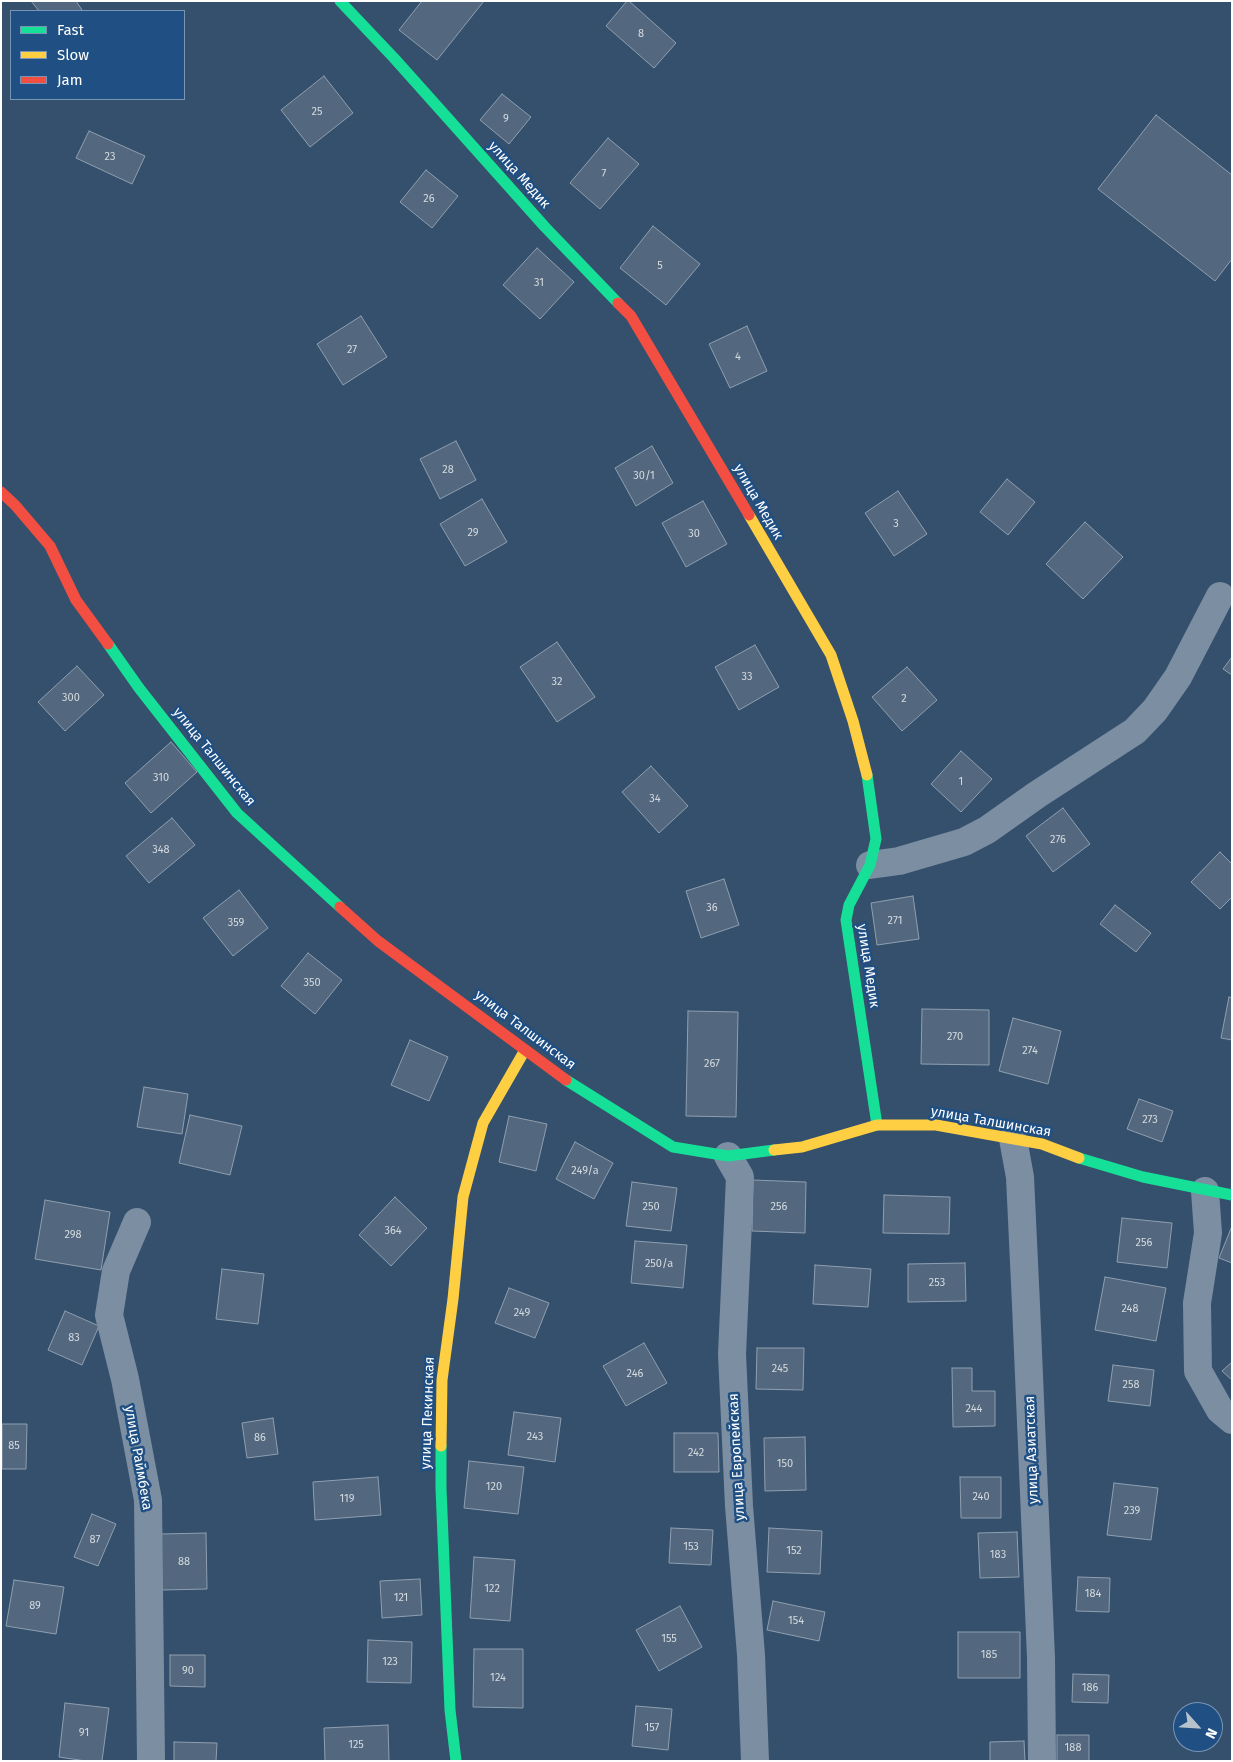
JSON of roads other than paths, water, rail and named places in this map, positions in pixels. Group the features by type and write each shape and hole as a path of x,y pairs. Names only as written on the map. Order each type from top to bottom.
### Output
{"street":[{"name":"улица Медик","path":"340,1 394,58 545,227 631,316 831,655 853,721 866,774 876,839 870,865 849,905 846,920 877,1125"},
{"name":"улица Талшинская","path":"1,492 15,505 50,546 76,600 140,688 237,812 378,941 556,1074 674,1147 728,1156 802,1147 877,1125 936,1125 1042,1144 1087,1161 1205,1191 1232,1195"},
{"path":"870,865 899,861 964,842 987,830 1038,794 1135,731 1155,710 1178,677 1220,596"},
{"name":"улица Пекинская","path":"456,1761 450,1710 441,1488 442,1380 453,1299 463,1197 483,1123 525,1050"},
{"name":"улица Азиатская","path":"1013,1139 1020,1177 1026,1305 1040,1658 1042,1761"},
{"name":"улица Европейская","path":"728,1156 740,1177 732,1354 739,1506 751,1655 755,1761"},
{"path":"1205,1191 1208,1233 1197,1303 1198,1371 1220,1410 1232,1420"},
{"name":"улица Раймбека","path":"137,1222 116,1270 109,1315 148,1500 151,1761"}]}
